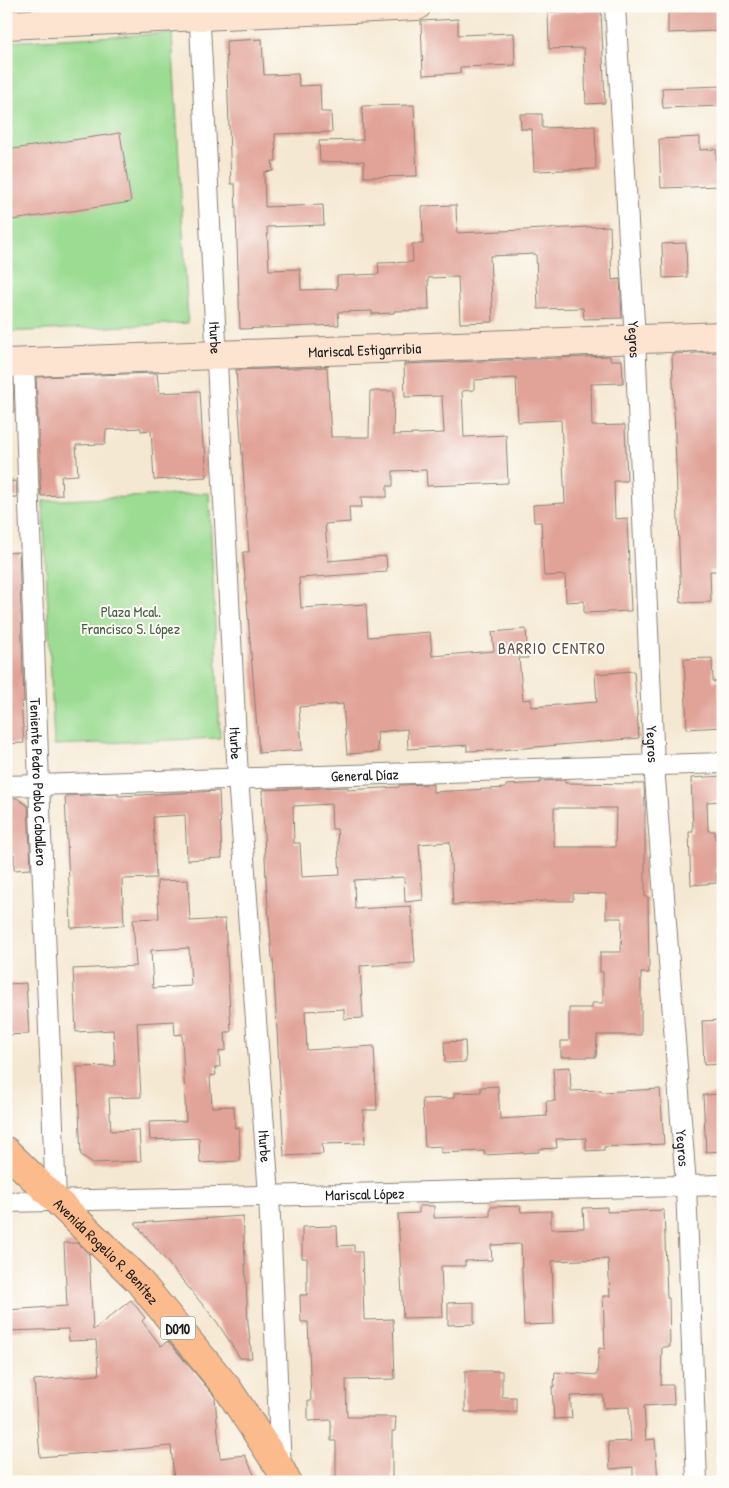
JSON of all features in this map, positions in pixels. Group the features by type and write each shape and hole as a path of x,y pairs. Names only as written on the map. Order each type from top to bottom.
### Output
{"main road":[{"name":"Avenida Rogelio R. Benítez","path":"6,1151 138,1280 228,1389 284,1476"}],"street":[{"path":"6,25 199,11 417,6"},
{"name":"Yegros","path":"615,6 635,339 654,766 686,1185 697,1482"},
{"name":"Iturbe","path":"199,11 238,778 269,1195 284,1476"},
{"name":"Mariscal Estigarribia","path":"15,363 723,336"},
{"name":"Teniente Pedro Pablo Caballero","path":"15,363 39,785 56,1200"},
{"name":"General Díaz","path":"6,786 723,763"},
{"name":"Mariscal López","path":"6,1202 723,1184"}],"green space":[{"path":"172,33 188,323 6,332 6,42"},
{"name":"Plaza Mcal. Francisco S. López","path":"209,493 220,738 54,745 43,501"}],"building":[{"path":"668,6 717,6 717,31 668,33"},
{"path":"601,10 605,103 586,104 584,48 549,49 548,12"},
{"path":"458,19 458,35 514,33 515,65 460,67 460,73 423,75 421,21"},
{"path":"262,39 264,75 298,74 299,86 320,85 321,112 331,112 332,132 275,134 276,161 272,161 273,171 264,172 265,207 323,205 324,225 267,227 269,270 300,269 301,290 337,289 337,276 379,274 378,263 413,262 412,244 423,244 422,206 456,205 457,233 610,226 612,280 620,279 622,318 584,319 583,308 538,309 536,254 490,256 493,322 460,323 458,277 428,278 429,310 372,314 372,311 338,312 339,325 240,329 235,184 231,184 226,41"},
{"path":"723,86 723,106 663,108 662,88"},
{"path":"414,105 417,176 364,177 364,161 320,162 319,141 363,140 362,106"},
{"path":"520,114 542,114 542,128 595,126 596,169 534,171 532,129 521,129"},
{"path":"120,133 131,202 6,221 6,150"},
{"path":"700,137 700,150 716,149 717,171 723,171 723,186 661,188 659,139"},
{"path":"686,243 687,277 663,278 662,244"},
{"path":"723,352 723,571 710,571 711,602 681,603 672,354"},
{"path":"610,356 610,360 622,360 623,383 591,384 592,426 625,425 627,481 614,481 615,519 627,518 631,611 584,613 584,601 566,602 565,575 544,576 541,522 534,522 533,505 565,503 561,420 518,422 516,378 474,380 474,390 462,391 464,437 506,435 508,483 427,486 426,470 393,471 393,486 387,486 387,497 361,497 362,507 349,507 350,522 325,524 328,561 386,556 387,572 299,578 301,608 366,604 368,637 430,632 432,656 494,651 492,632 526,629 528,658 519,658 523,700 531,699 531,707 597,702 595,674 634,671 639,738 501,750 467,751 467,745 408,749 407,729 377,732 378,752 347,754 343,704 299,707 302,750 259,753 243,552 249,552 236,370 327,367 331,437 369,437 370,391 394,391 393,435 444,433 442,396 405,397 404,364"},
{"path":"157,373 159,393 200,391 203,447 205,447 207,477 154,480 151,430 141,431 141,428 106,430 105,444 76,445 78,475 61,476 62,495 41,496 36,377"},
{"path":"13,378 14,412 6,413 6,379"},
{"path":"16,481 17,497 6,497 6,482"},
{"path":"19,552 24,702 21,702 24,743 6,744 6,553"},
{"path":"712,658 713,682 719,681 719,700 723,700 723,727 687,729 684,659"},
{"path":"723,776 723,801 707,802 708,831 715,831 715,839 723,839 723,863 716,864 717,883 691,885 689,832 693,832 691,778"},
{"path":"565,780 565,783 644,784 645,897 648,897 649,973 641,973 641,1035 597,1035 596,1057 561,1057 561,1041 569,1041 569,1008 592,1008 592,1003 603,1003 603,972 600,972 600,952 621,952 622,918 606,918 606,894 573,893 573,901 453,905 450,842 419,844 423,900 405,902 404,877 354,880 355,909 411,906 415,963 360,966 363,1018 344,1019 344,1009 305,1011 307,1050 374,1046 377,1110 363,1110 365,1143 322,1144 323,1154 284,1156 262,790 348,787 348,790 433,784 433,792 506,788 506,785 540,783 540,781","holes":["331,804 332,829 337,829 340,875 302,877 300,843 294,843 293,806","554,808 616,808 615,847 554,847"]},
{"path":"219,791 222,858 187,860 185,815 153,817 156,878 122,879 124,925 71,928 65,796 118,794 118,796"},
{"path":"6,798 17,798 28,806 31,869 14,870 14,854 7,854"},
{"path":"188,880 190,921 225,919 231,1032 225,1032 226,1050 219,1051 220,1067 215,1067 216,1075 210,1076 212,1107 234,1106 235,1128 239,1127 240,1161 200,1163 199,1138 150,1140 149,1122 186,1121 182,1034 175,1035 174,1021 137,1023 141,1097 109,1098 111,1131 139,1130 141,1161 93,1163 81,1155 77,1067 115,1066 113,1030 76,1032 73,969 136,966 133,919 159,918 157,881","holes":["189,948 191,986 153,988 151,950"]},
{"path":"26,983 29,1034 6,1035 6,984"},
{"path":"723,1020 723,1064 704,1065 702,1021"},
{"path":"465,1041 466,1062 445,1063 444,1042"},
{"path":"570,1067 571,1091 601,1090 601,1092 660,1089 664,1144 604,1147 604,1150 586,1151 586,1138 556,1139 557,1148 539,1149 539,1152 485,1155 484,1151 441,1153 441,1146 425,1147 422,1099 454,1098 454,1093 481,1092 481,1087 498,1086 500,1119 547,1116 546,1101 555,1101 553,1068"},
{"path":"723,1094 723,1151 706,1152 703,1095"},
{"path":"419,1206 434,1206 434,1218 490,1216 490,1207 520,1206 521,1212 551,1211 551,1229 584,1228 583,1208 607,1207 607,1212 664,1210 670,1347 662,1347 661,1385 673,1385 674,1404 644,1406 646,1440 655,1439 658,1482 633,1482 633,1467 610,1469 608,1442 631,1441 629,1407 604,1408 603,1395 570,1396 572,1418 554,1419 552,1387 554,1387 555,1372 597,1375 599,1348 605,1349 603,1296 610,1296 608,1259 552,1261 554,1324 524,1325 521,1244 491,1245 492,1260 465,1261 465,1266 441,1266 443,1317 403,1318 398,1214 419,1213"},
{"path":"243,1216 248,1323 252,1358 240,1358 217,1322 135,1223"},
{"path":"337,1226 338,1246 354,1245 354,1252 362,1252 364,1320 393,1319 395,1379 346,1380 347,1417 396,1417 395,1431 392,1431 392,1482 336,1482 336,1441 331,1441 331,1420 308,1421 308,1401 311,1401 308,1322 301,1322 300,1295 307,1295 307,1258 302,1258 302,1227"},
{"path":"64,1243 78,1243 89,1254 93,1330 131,1300 145,1318 142,1321 161,1346 168,1341 215,1397 220,1458 245,1455 257,1481 174,1482 171,1446 40,1457 34,1380 99,1375 96,1340 69,1341 68,1329 6,1331 6,1310 67,1306"},
{"path":"474,1302 474,1324 448,1325 448,1303"},
{"path":"465,1371 502,1371 502,1397 516,1397 516,1412 465,1412"}],"district":[{"name":"BARRIO CENTRO","path":"552,648"}]}
